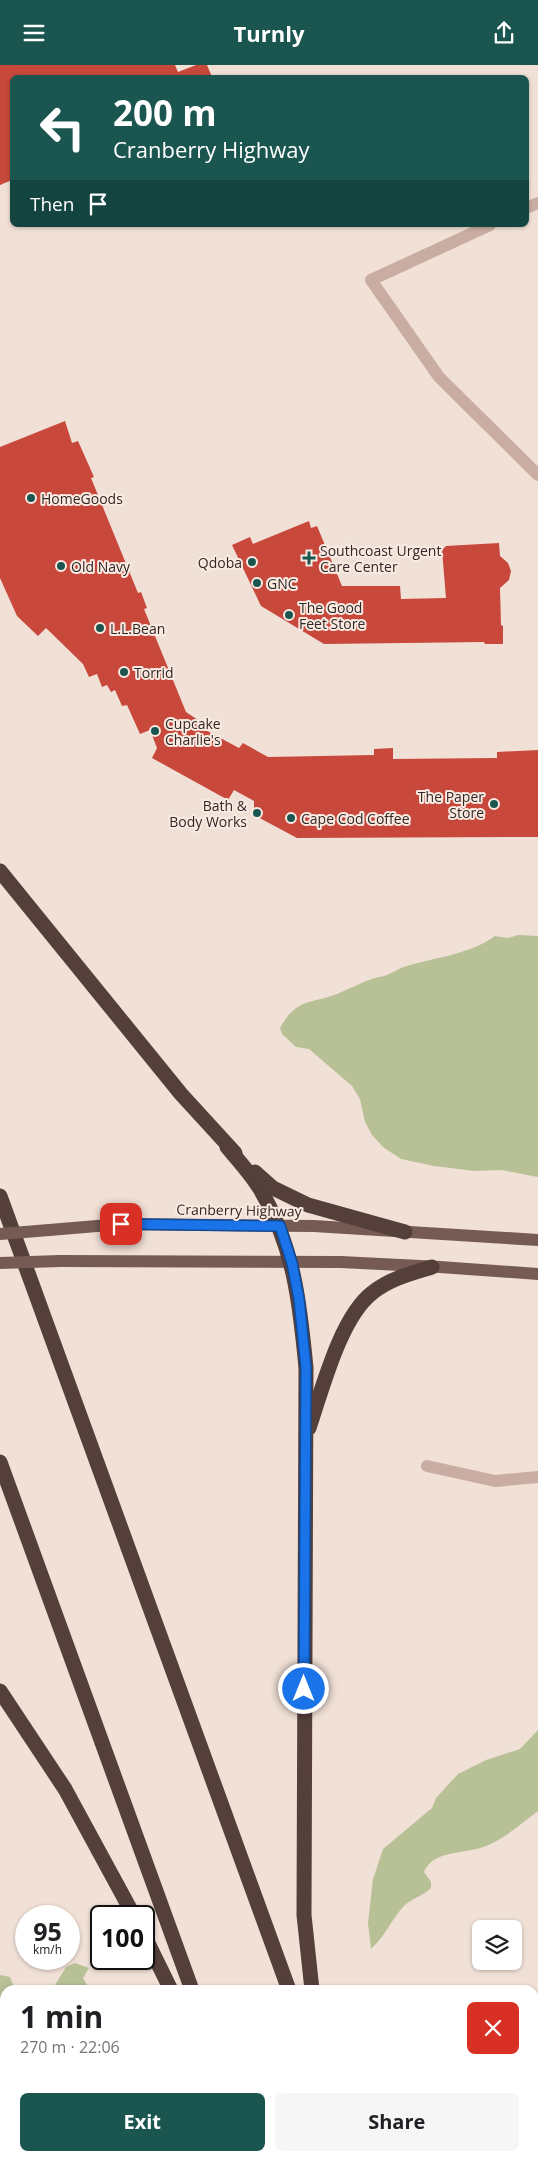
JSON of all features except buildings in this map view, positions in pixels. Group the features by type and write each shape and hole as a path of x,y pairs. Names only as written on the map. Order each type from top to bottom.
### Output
{"highway":[{"path":"0,871 175,1087 260,1188 280,1226 292,1263 299,1299 306,1368 304,1915 311,1985"},
{"path":"227,1147 273,1188 308,1205 405,1232"},
{"path":"0,1196 287,1985"},
{"path":"306,1439 336,1350 362,1302 373,1292 393,1280 432,1267"},
{"path":"0,1462 190,1985"},
{"path":"0,1691 65,1789 128,1905"},
{"path":"155,1957 169,1985"}],"main road":[{"name":"Cranberry Highway","path":"0,1234 121,1224 280,1226 538,1240"},
{"path":"0,1263 60,1261 292,1263 432,1267 538,1274"}],"street":[{"path":"486,227 371,280 439,377 538,475"},
{"path":"427,1467 495,1481 538,1477"}],"green space":[{"path":"518,935 538,936 538,1177 501,1170 474,1171 434,1166 401,1159 383,1147 372,1135 365,1122 360,1099 352,1086 309,1049 296,1047 282,1034 280,1028 286,1019 298,1007 304,1004 337,994 413,964 473,948 495,936 508,938"},
{"path":"538,1730 538,1811 491,1844 442,1856 434,1860 424,1872 431,1882 431,1888 405,1905 371,1949 368,1923 373,1879 383,1849 432,1808 436,1798 458,1774 486,1760 520,1749"},
{"path":"80,1965 89,1968 83,1978 87,1985 55,1985 64,1970 80,1970"},
{"path":"0,1975 10,1977 13,1985 0,1985"}],"place":[{"name":"HomeGoods","path":"31,498"},
{"name":"Southcoast Urgent Care Center","path":"309,558"},
{"name":"Qdoba","path":"252,562"},
{"name":"Old Navy","path":"61,566"},
{"name":"GNC","path":"257,583"},
{"name":"The Good Feet Store","path":"289,615"},
{"name":"L.L.Bean","path":"100,628"},
{"name":"Torrid","path":"124,672"},
{"name":"Cupcake Charlie's","path":"155,731"},
{"name":"The Paper Store","path":"494,804"},
{"name":"Bath & Body Works","path":"257,813"},
{"name":"Cape Cod Coffee","path":"291,818"}],"route":[{"path":"121,1224 280,1226 292,1263 299,1299 306,1368 304,1689"}]}
